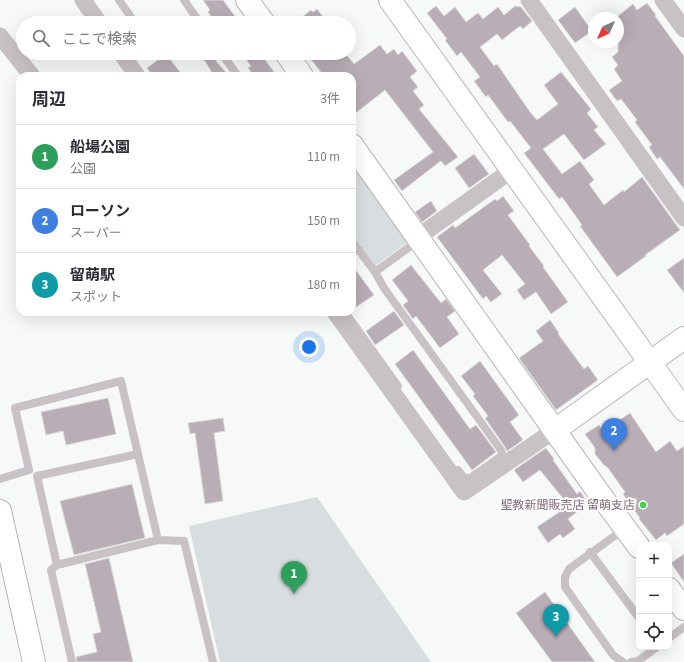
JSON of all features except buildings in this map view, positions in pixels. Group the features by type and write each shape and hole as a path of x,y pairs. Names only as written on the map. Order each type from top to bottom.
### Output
{"street":[{"path":"83,0 94,16"},
{"path":"247,0 259,16"},
{"path":"390,0 684,410"},
{"path":"529,0 684,218"},
{"path":"663,0 684,29"},
{"path":"0,36 16,56"},
{"path":"19,60 29,72"},
{"path":"126,60 134,72"},
{"path":"291,60 299,72"},
{"path":"356,151 636,543"},
{"path":"418,238 512,170"},
{"path":"337,316 464,492 555,430 684,338"},
{"path":"0,511 34,662"},
{"path":"672,593 684,610"}],"lane":[{"path":"119,0 131,16"},
{"path":"184,0 195,16"},
{"path":"226,60 235,72"},
{"path":"375,272 418,238"},
{"path":"348,316 463,477 466,479 470,478 500,457 502,454 501,450 384,288 375,272 356,246"},
{"path":"57,565 36,476 29,470 15,408 121,382 158,540"},
{"path":"36,476 138,454"},
{"path":"0,479 29,470"},
{"path":"623,662 613,655 565,587 565,577 569,568 625,528"},
{"path":"72,662 51,570 57,565 158,540 184,542 213,662"},
{"path":"590,552 636,614"},
{"path":"672,636 684,628"},
{"path":"631,662 638,661 653,650"}],"shaded area":[{"path":"356,165 410,241 375,266 356,239"},
{"path":"317,497 431,662 220,662 189,526"}],"place":[{"name":"ローソン","path":"614,451"},
{"name":"聖教新聞販売店 留萌支店","path":"643,505"},
{"name":"船場公園","path":"294,594"},
{"name":"留萌駅","path":"556,637"}]}
